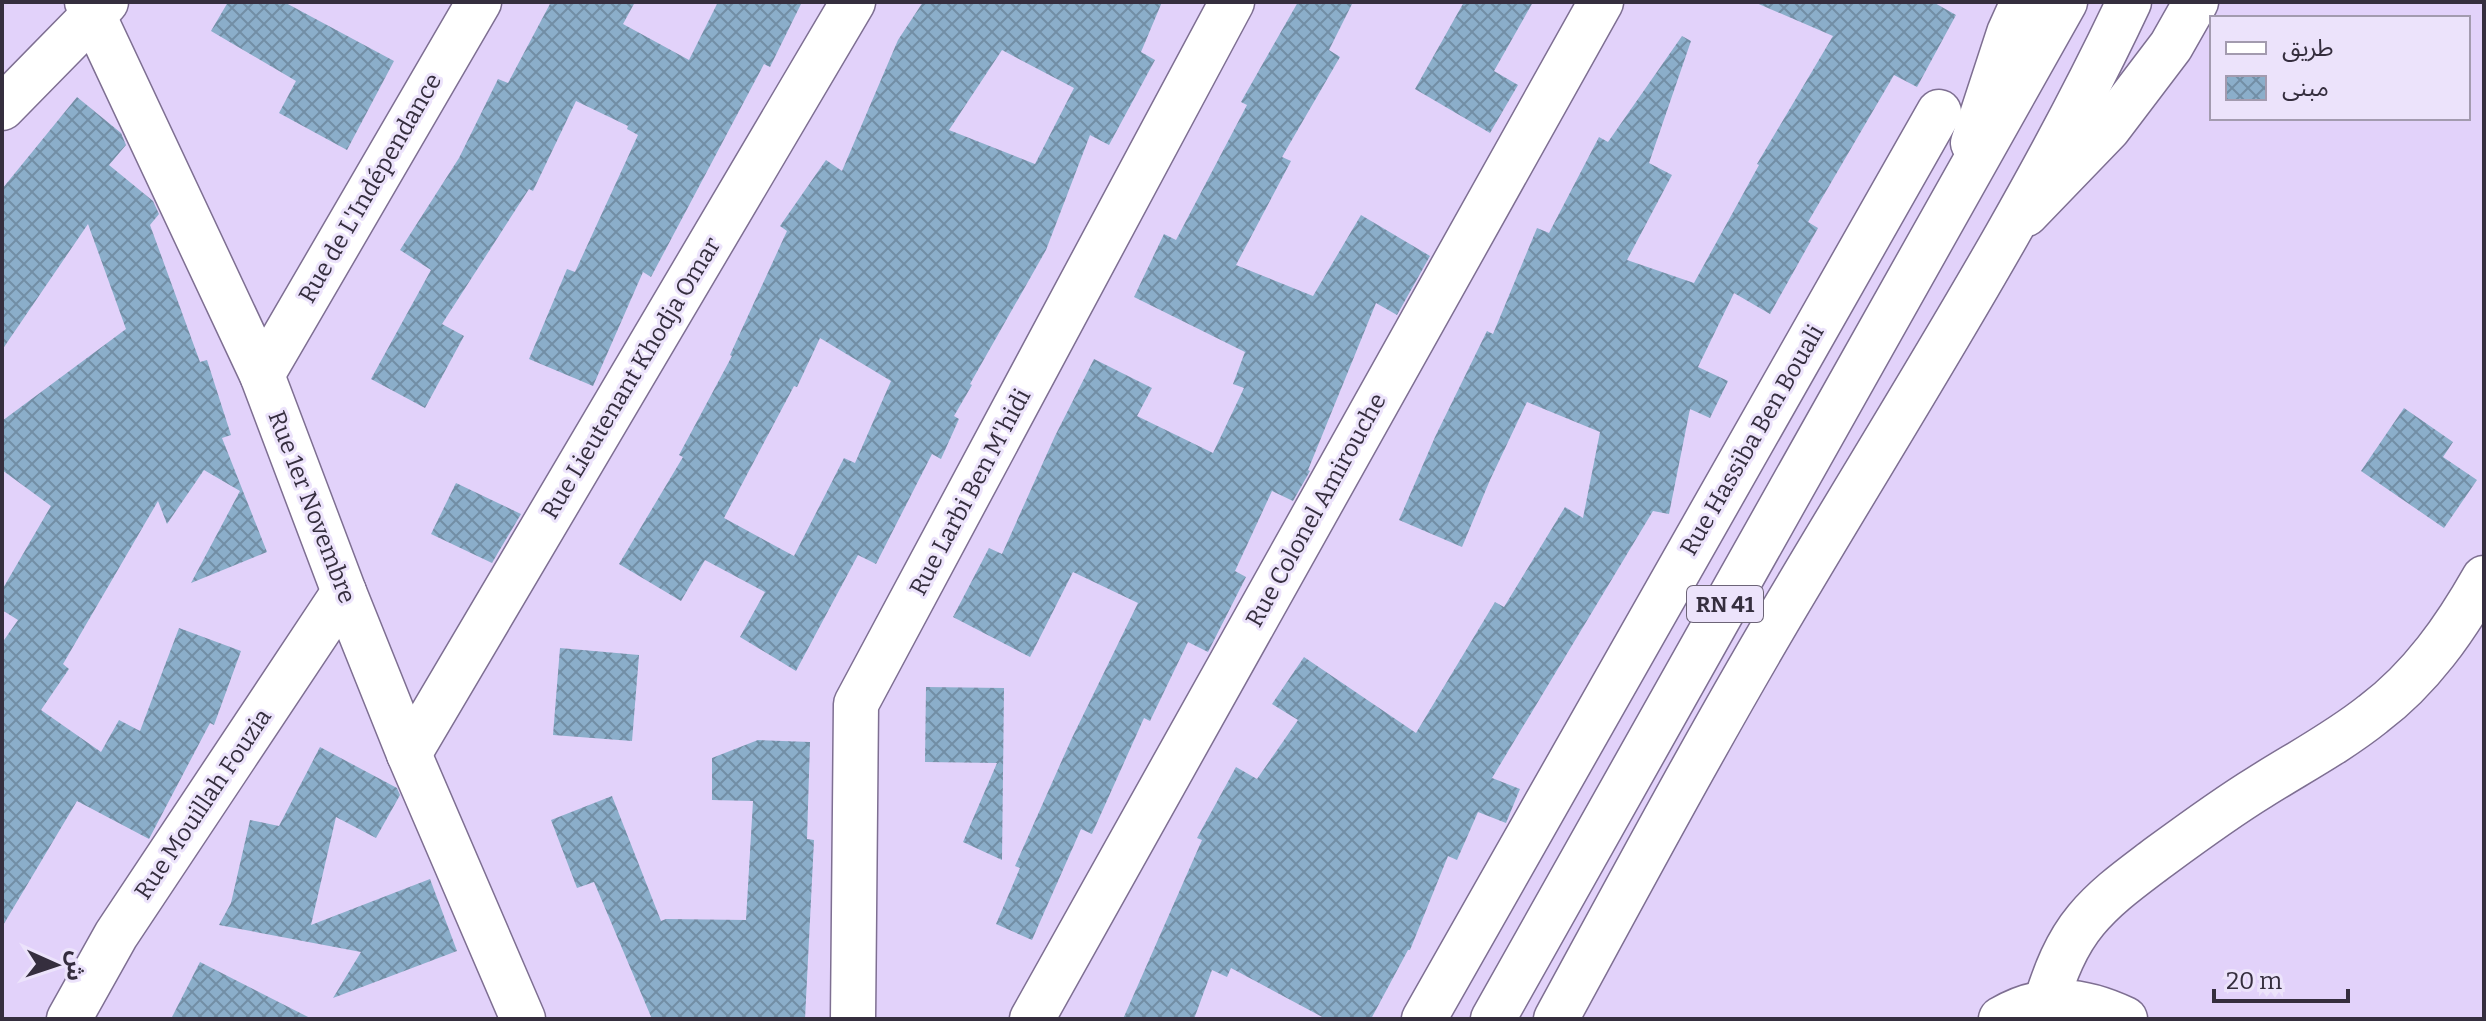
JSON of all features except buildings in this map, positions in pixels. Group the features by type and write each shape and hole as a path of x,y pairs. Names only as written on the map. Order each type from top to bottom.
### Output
{"main road":[{"name":"Rue de L'Indépendance","path":"262,375 479,2"},
{"name":"Rue Lieutenant Khodja Omar","path":"409,754 853,2"},
{"name":"Rue Larbi Ben M'hidi","path":"853,1019 856,704 1232,2"},
{"name":"Rue Colonel Amirouche","path":"1032,1019 1601,2"},
{"path":"1957,190 2009,33 2023,2"},
{"name":"RN 41","path":"1493,1019 2065,2"},
{"name":"RN 41","path":"1556,1019 1746,673 2006,236 2129,2"},
{"path":"2006,236 2108,129 2171,46 2196,2"},
{"name":"Rue 1er Novembre","path":"95,6 262,375 409,754 523,1019"},
{"path":"2,108 95,6"},
{"name":"Rue Hassiba Ben Bouali","path":"1424,1019 1939,112"},
{"path":"2046,1002 2065,952 2084,922 2108,896 2256,789 2374,714 2430,660 2454,629 2484,578"},
{"name":"Rue Mouillah Fouzia","path":"69,1019 116,935 344,592"},
{"path":"2001,1019 2046,1002 2075,1002 2101,1008 2125,1019"}]}
